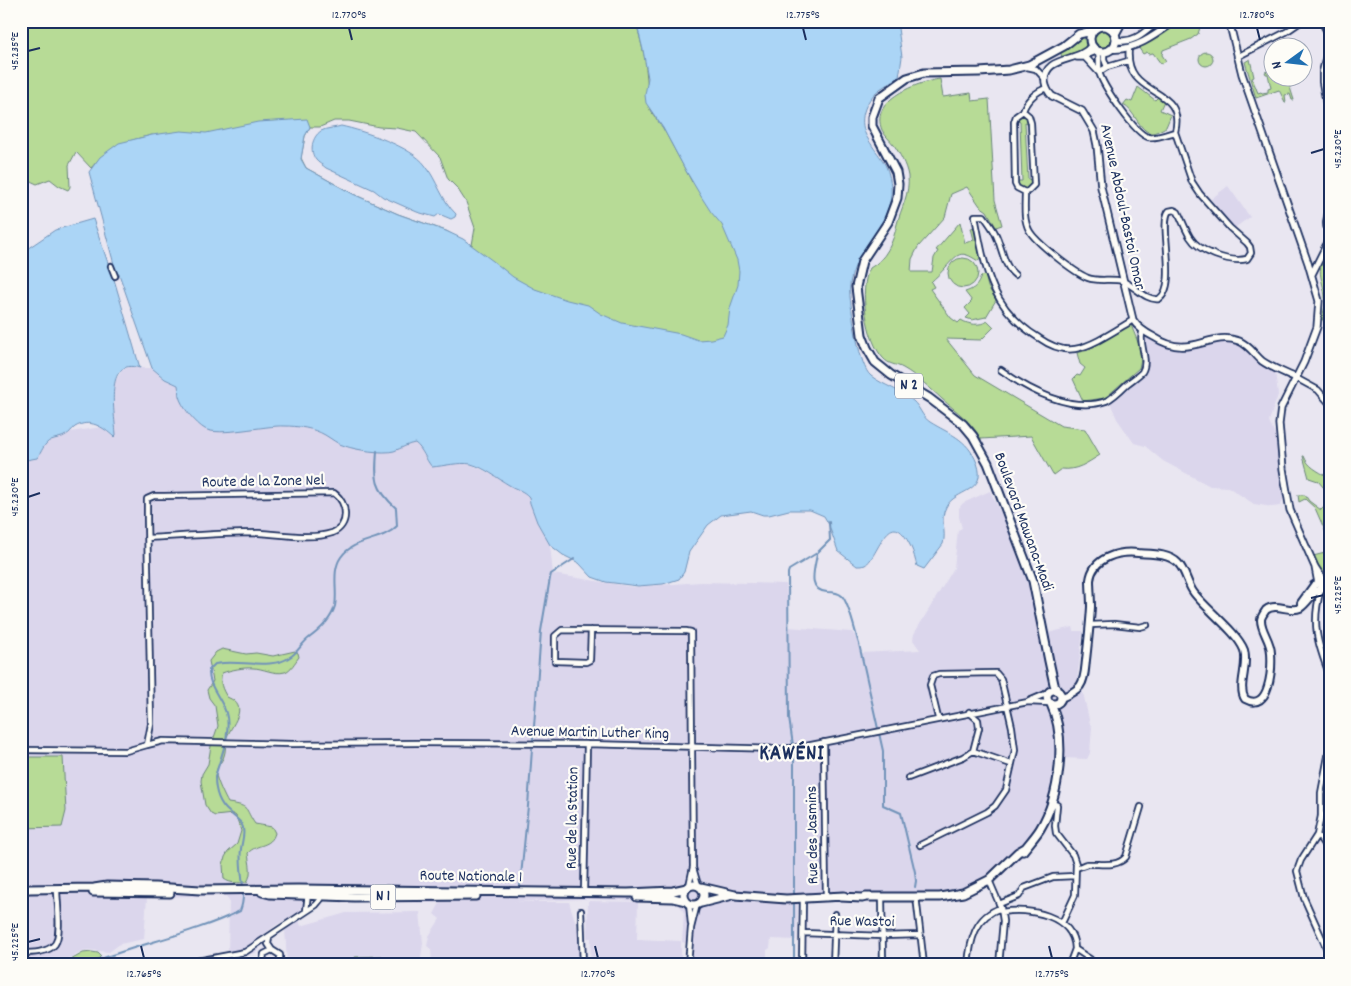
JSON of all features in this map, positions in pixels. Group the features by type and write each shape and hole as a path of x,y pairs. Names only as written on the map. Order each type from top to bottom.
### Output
{"main road":[{"path":"1120,21 1112,48 1095,45 1099,26 1106,26 1120,21"},
{"path":"1106,26 1112,29 1116,37"},
{"name":"Boulevard Mawana-Madi","path":"1060,696 1054,684 1048,661 1033,581 999,489 981,449 963,424 929,398 881,368 870,355 862,335 856,287 862,262 893,211 897,198 898,184 896,172 872,126 872,117 879,98 887,91 916,75 932,71 960,73 1023,67 1056,50 1079,34 1095,45"},
{"name":"Boulevard Mawana-Madi","path":"995,71 1056,50"},
{"path":"1060,696 1073,692 1080,687 1084,676 1090,625 1092,592 1090,581 1092,574 1102,561 1115,554 1127,552 1159,555 1172,558 1180,566 1195,595 1240,644 1246,660 1242,692 1245,699 1255,702 1261,700 1266,694 1271,662 1269,643 1262,628 1261,619 1267,610 1272,607 1294,610 1300,607 1317,590 1325,585"},
{"name":"Boulevard Mawana-Madi","path":"1048,661 1048,692"},
{"path":"1059,735 1050,703 1046,697 1048,692 1053,690 1060,696"},
{"path":"1050,703 1057,704 1060,696"},
{"path":"735,895 699,904 687,902 684,894 688,887 699,886 735,895 826,898 852,895 866,897 933,896 968,890 991,878 1018,852 1025,848 1040,829 1051,803 1059,768 1058,708 1060,696"},
{"name":"Route Nationale 1","path":"21,887 30,889 60,889 107,886 156,887 236,890 270,894 308,892 673,891 688,887"},
{"path":"699,886 704,896 699,904"},
{"name":"Route Nationale 1","path":"21,891 30,889"},
{"name":"Route Nationale 1","path":"321,892 415,897 512,895 673,898 687,902"}],"street":[{"path":"1116,37 1123,42 1132,40 1158,21"},
{"path":"1112,48 1130,48 1175,21"},
{"path":"1229,21 1237,57 1320,301 1317,327 1311,347 1281,408 1279,416 1283,469 1290,510 1325,585 1316,608 1316,633 1330,676"},
{"path":"1237,57 1286,32 1302,21"},
{"path":"1321,21 1330,39 1322,82 1330,125"},
{"path":"1082,57 1095,45"},
{"path":"1024,192 1017,188 1016,184 1014,122 1016,116 1023,111 1028,101 1047,88 1045,79 1047,70 1052,65 1075,57 1095,45"},
{"path":"1095,45 1107,67"},
{"path":"1095,45 1099,72"},
{"path":"1024,192 1025,221 1028,229 1045,246 1088,278 1124,282 1152,299 1159,300 1164,295 1167,284 1166,217 1167,212 1171,210 1178,212 1190,238 1202,248 1226,258 1238,260 1246,258 1251,253 1247,244 1230,228 1192,182 1175,132 1177,123 1172,104 1151,91 1133,73 1128,61 1130,48"},
{"path":"1075,57 1082,57 1092,62 1119,107 1143,135 1149,137 1175,132"},
{"path":"1099,72 1107,67 1128,61"},
{"path":"1023,67 1036,69 1045,79"},
{"name":"Avenue Abdoul-Bastoi Omar","path":"1047,88 1052,96 1082,111 1094,131 1101,187 1133,320"},
{"path":"1023,111 1029,116 1032,123 1034,185 1024,192"},
{"path":"1312,274 1330,236 1325,223 1330,207"},
{"path":"1016,275 1010,271 1001,246 990,224 984,216 975,216 987,273 1000,301 1017,322 1029,332 1056,347 1072,350 1087,345 1133,320 1143,330 1161,342 1175,347 1218,340 1239,341 1272,367 1318,390 1330,404"},
{"path":"1308,264 1317,261"},
{"path":"112,266 115,276"},
{"path":"1001,370 1010,377 1066,403 1077,404 1107,401 1142,372 1144,364 1141,337 1143,330"},
{"name":"Route de la Zone Nel","path":"147,745 151,724 147,499 154,496 334,494 344,502 345,516 343,523 334,532 325,534 259,533 148,538"},
{"path":"1090,625 1147,625"},
{"path":"591,630 590,660 586,662 555,661 556,636 562,630 591,630 691,632 693,867 688,887"},
{"path":"920,846 987,812 995,806 1006,790 1015,750 1001,679 996,673 939,674 933,676 930,685 938,718"},
{"name":"Avenue Martin Luther King","path":"1028,702 1048,692"},
{"name":"Avenue Martin Luther King","path":"147,745 164,741 292,744 587,744 794,748 1007,705 1028,702 1050,703"},
{"path":"908,778 964,757 973,751 979,728 978,720 970,712"},
{"name":"Rue des Jasmins","path":"824,742 826,898"},
{"name":"Rue de la Station","path":"584,892 587,744"},
{"path":"21,750 126,751 147,745"},
{"path":"1330,746 1321,794 1321,816 1317,835 1297,868 1304,898 1330,956"},
{"path":"973,751 1012,764"},
{"path":"1051,803 1057,805 1054,826 1056,833 1073,855 1076,868 1075,895 1062,923"},
{"path":"1076,868 1086,864 1122,862 1126,857 1141,807"},
{"path":"1321,816 1330,813"},
{"path":"1317,835 1324,842 1330,856 1326,876"},
{"path":"693,867 699,886"},
{"path":"968,965 970,948 980,921 1019,896 1024,888 1053,878 1075,876"},
{"path":"991,878 1000,908 1002,933 999,965"},
{"path":"21,953 42,951 56,943 60,889"},
{"path":"306,911 308,892"},
{"path":"176,965 245,952 316,906 321,892"},
{"path":"860,965 883,963 923,965 916,896"},
{"path":"800,897 803,933 802,965"},
{"path":"882,897 883,963"},
{"path":"687,902 691,928 688,965"},
{"path":"691,928 699,904"},
{"path":"1000,908 1033,912 1057,919 1062,923 1072,937 1075,949 1069,965"},
{"path":"581,911 583,965"},
{"path":"833,965 835,914"},
{"name":"Rue Wastoi","path":"803,933 882,936 920,935"},
{"path":"269,937 268,944 272,950 280,955 278,965"},
{"path":"262,941 264,964"},
{"path":"1075,949 1090,959 1094,965"},
{"path":"264,954 272,950"}],"shaded area":[{"path":"1228,186 1250,217 1233,229 1219,215 1222,213 1211,199"},
{"path":"1147,336 1173,350 1219,343 1238,343 1267,369 1275,371 1278,395 1269,421 1275,434 1282,479 1284,497 1280,506 1272,507 1254,504 1228,487 1210,486 1163,461 1145,446 1134,443 1117,419 1109,400 1121,393 1146,370 1148,364 1144,338"},
{"path":"131,366 152,368 165,379 178,385 186,410 198,424 214,431 284,426 305,427 324,434 346,447 383,452 393,451 415,443 422,450 432,467 458,463 472,465 498,477 529,497 537,522 550,545 553,574 633,587 701,582 786,584 788,627 852,632 858,640 861,653 920,650 913,640 914,634 954,568 958,530 962,528 959,508 963,503 990,491 1008,527 1031,592 1039,635 1073,627 1074,631 1083,631 1077,681 1082,688 1092,727 1090,753 1087,759 1063,758 1060,779 1048,821 1039,839 1019,860 988,886 953,898 915,901 798,901 796,940 771,939 770,948 767,950 767,965 690,965 692,945 682,942 684,913 675,902 584,899 515,902 569,902 578,930 579,965 432,965 431,949 427,946 429,936 440,919 434,914 440,903 305,900 300,912 276,925 258,939 259,948 256,953 228,958 229,901 226,896 207,896 147,897 144,939 120,944 109,952 89,950 76,954 73,958 60,960 59,965 21,965 21,461 37,458 45,444 50,440 65,436 70,432 102,427 114,437 114,383 122,370"},
{"path":"588,901 638,902 637,939 681,941 681,965 590,965 591,938 587,938"},
{"path":"420,912 423,943 420,965 287,965 285,927 297,920 299,920 301,926 346,913"}],"green space":[{"path":"21,21 636,21 645,59 650,110 663,128 692,182 713,127 761,381 152,135 111,149 91,168 76,152 69,165 70,187 68,190 50,179 37,184 26,179 21,181","holes":["334,121 349,121 416,132 440,157 448,179 457,188 466,202 475,228 472,245 446,231 398,214 353,194 306,168 301,158 305,136 310,127 320,127"]},
{"path":"1180,21 1202,21 1198,34 1191,39 1163,50 1162,55 1166,61 1161,64 1153,53 1148,54 1147,52 1143,54 1138,47 1165,29 1169,30 1180,23"},
{"path":"1103,29 1110,32 1113,39 1110,46 1103,49 1096,46 1093,39 1096,32"},
{"path":"1081,38 1086,40 1082,50 1062,57 1060,51"},
{"path":"1203,52 1209,52 1213,59 1209,66 1203,66 1199,62 1199,56"},
{"path":"1250,59 1254,77 1252,78 1258,93 1268,92 1268,89 1271,88 1290,88 1294,100 1292,100 1290,94 1285,95 1285,102 1279,90 1256,98 1245,62"},
{"path":"940,79 943,97 971,93 972,101 989,99 995,200 1002,225 996,227 987,211 980,206 967,187 951,194 945,217 918,247 912,259 911,272 932,272 934,258 938,251 936,250 960,222 965,243 974,240 971,228 975,227 982,258 978,261 963,254 956,256 931,282 934,287 930,289 951,318 958,323 961,320 974,324 982,324 988,321 994,327 981,340 946,339 975,375 1061,426 1085,429 1100,455 1077,468 1061,469 1053,475 1031,436 981,439 968,422 923,382 903,368 885,360 877,350 873,340 866,314 866,277 870,268 885,255 891,244 908,183 907,172 902,160 894,145 882,130 880,119 882,109 898,94 909,88"},
{"path":"1138,87 1155,100 1158,97 1164,101 1160,110 1171,115 1166,127 1153,133 1147,131 1127,107 1123,105 1127,100 1132,102"},
{"path":"1022,114 1028,118 1029,124 1025,122 1028,179 1032,180 1032,186 1026,189 1019,187 1017,181 1022,181 1020,122 1016,120"},
{"path":"1330,250 1330,325 1327,325 1322,319 1325,295 1320,270 1324,258"},
{"path":"963,258 974,262 978,273 974,284 963,288 952,284 948,273 952,262"},
{"path":"985,275 988,287 996,300 986,317 972,320 966,318 970,314 965,308 972,301 965,292 975,287 981,276"},
{"path":"1131,325 1139,345 1141,359 1139,368 1105,398 1083,401 1073,379 1077,375 1080,376 1085,368 1080,364 1077,353 1088,350"},
{"path":"1303,456 1314,468 1328,477 1330,476 1328,481 1330,484 1330,495 1318,481 1309,478"},
{"path":"1298,495 1305,495 1309,501 1321,510 1330,501 1330,566 1325,572 1319,569 1313,556 1325,553 1329,540 1315,508 1305,499 1299,502"},
{"path":"222,649 246,654 256,653 273,656 295,651 299,657 291,668 285,672 277,673 257,668 246,668 225,672 221,676 221,682 227,697 234,701 239,711 226,740 224,756 217,769 217,780 228,803 244,807 255,824 272,827 275,833 270,841 248,853 250,875 247,882 241,883 224,879 223,865 225,857 237,844 241,831 236,816 233,814 215,816 211,814 205,805 201,781 202,774 208,764 211,746 218,726 215,706 209,698 207,690 213,681 209,661 216,652"},
{"path":"21,757 63,757 66,811 62,827 21,828"},
{"path":"83,953 98,953 101,956 92,965 62,965"},
{"path":"382,956 382,965 356,965 355,957"}],"water":[{"path":"636,21 897,21 902,57 899,77 874,94 866,106 863,119 865,132 888,171 891,186 890,201 886,215 855,267 850,281 850,297 857,339 867,371 871,376 908,397 915,403 927,420 963,442 977,463 978,480 969,489 950,501 946,507 943,516 943,544 924,569 917,566 911,547 903,534 896,529 890,530 865,565 857,566 838,551 824,516 810,510 789,510 769,515 751,511 721,515 708,525 689,552 684,572 679,579 663,584 638,586 606,582 592,577 579,563 563,555 550,545 537,522 527,495 471,464 462,463 432,467 415,443 394,451 370,451 342,445 320,433 300,427 276,426 221,432 201,427 183,405 179,396 178,385 165,379 152,368 119,274 116,273 113,276 140,368 128,367 120,371 116,379 113,402 116,435 114,437 96,425 81,424 64,436 48,442 37,458 21,461 21,253 55,230 93,219 109,266 113,269 115,268 89,172 100,157 119,143 152,135 181,131 206,133 258,122 307,119 310,127 305,136 301,159 306,168 353,194 463,239 513,277 535,289 588,305 601,314 622,323 681,334 698,340 723,336 728,325 730,308 738,285 739,271 737,260 722,225 702,198 663,128 646,103 645,95 648,78"},
{"path":"341,126 387,141 419,158 456,214 455,217 451,219 439,214 435,217 417,212 383,197 374,190 326,168 318,162 312,148 315,137 323,130"}],"waterway":[{"path":"85,965 202,927 240,911 243,896 240,857 243,829 240,822 222,805 217,792 215,777 228,728 226,713 211,682 209,670 215,664 267,664 283,661 293,655 328,620 335,606 335,575 341,557 353,546 384,535 397,526 396,508 383,495 377,482 377,451"},
{"path":"794,965 794,752 789,718 788,573 789,570 817,553 830,540 829,522"},
{"path":"817,554 813,577 816,587 820,590 837,593 842,596 852,618 883,751 883,805 901,813 915,872 915,887"},
{"path":"533,740 541,631 550,578 551,574 574,559"},
{"path":"520,886 532,749"}],"district":[{"name":"KAWÉNI","path":"792,755"}]}
